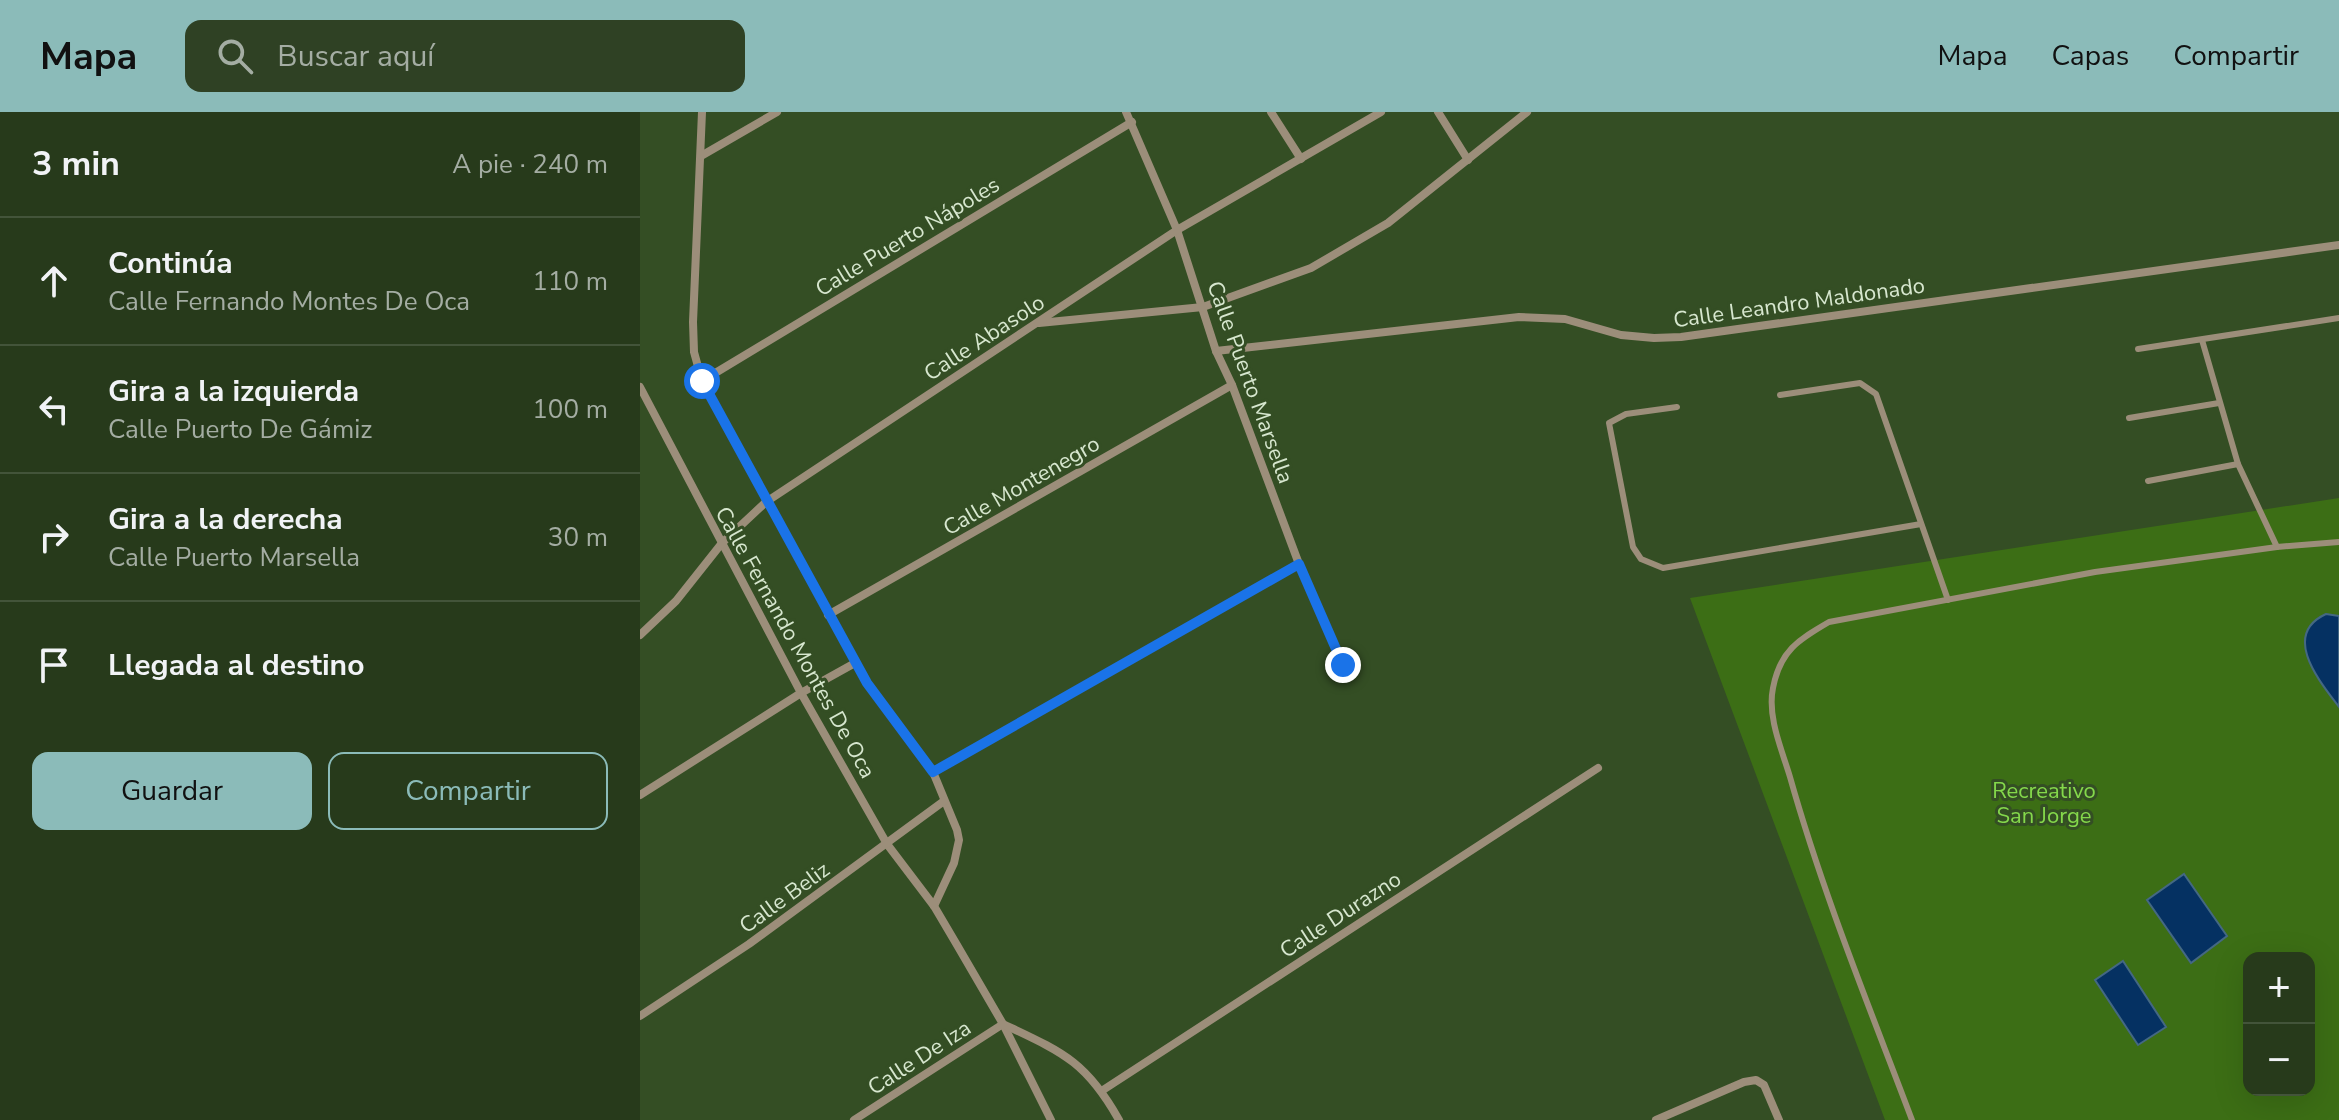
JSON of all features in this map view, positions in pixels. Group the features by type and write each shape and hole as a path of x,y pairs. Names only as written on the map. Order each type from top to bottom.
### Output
{"street":[{"name":"Calle Fernando Montes De Oca","path":"702,112 693,322 694,352 702,381 855,663 933,772 959,840 954,863 934,906"},
{"path":"701,156 777,112"},
{"name":"Calle Puerto Marsella","path":"1126,112 1177,230 1216,351 1232,385 1299,564 1343,665"},
{"path":"1271,112 1301,159"},
{"name":"Calle Abasolo","path":"640,635 676,601 722,543 766,502 1177,230 1381,112"},
{"path":"1438,112 1468,160"},
{"path":"1039,323 1203,307 1311,268 1388,223 1527,112"},
{"name":"Calle Puerto Nápoles","path":"702,381 1132,122"},
{"name":"Calle Leandro Maldonado","path":"1216,351 1519,317 1565,319 1621,335 1681,337 2339,245"},
{"name":"Calle Montenegro","path":"828,615 1232,385"},
{"name":"Calle Fernando Montes De Oca","path":"640,387 801,693 887,844 934,906 1003,1024 1051,1120"},
{"path":"933,772 1299,564"},
{"path":"640,795 801,693 855,663"},
{"name":"Calle Durazno","path":"1103,1090 1598,768"},
{"name":"Calle Beliz","path":"640,1016 749,944 944,801"},
{"path":"1003,1024 1054,1049 1086,1071 1103,1090 1119,1120"},
{"name":"Calle De Iza","path":"854,1120 1003,1024"},
{"path":"1656,1120 1752,1080 1764,1085 1779,1120"}],"lane":[{"path":"2138,349 2339,318"},
{"path":"2202,340 2238,464 2277,547"},
{"path":"1780,395 1860,383 1876,394 1948,600"},
{"path":"2129,418 2219,403"},
{"path":"1677,407 1626,414 1609,423 1633,547 1641,559 1663,568 1921,524"},
{"path":"2148,481 2238,464"},
{"path":"1912,1120 1813,858 1773,720 1772,691 1779,665 1798,640 1829,622 2095,572 2277,547 2339,542"}],"green space":[{"name":"Recreativo San Jorge","path":"2339,498 2339,1120 1885,1120 1690,598"}],"water":[{"path":"2326,614 2339,616 2339,707 2315,673 2305,646 2306,634 2313,623"},
{"path":"2184,874 2227,936 2191,963 2147,900"},
{"path":"2123,961 2166,1027 2138,1045 2095,980"}],"route":[{"path":"702,381 711,403 867,683 933,772 1299,564 1343,665"}]}
